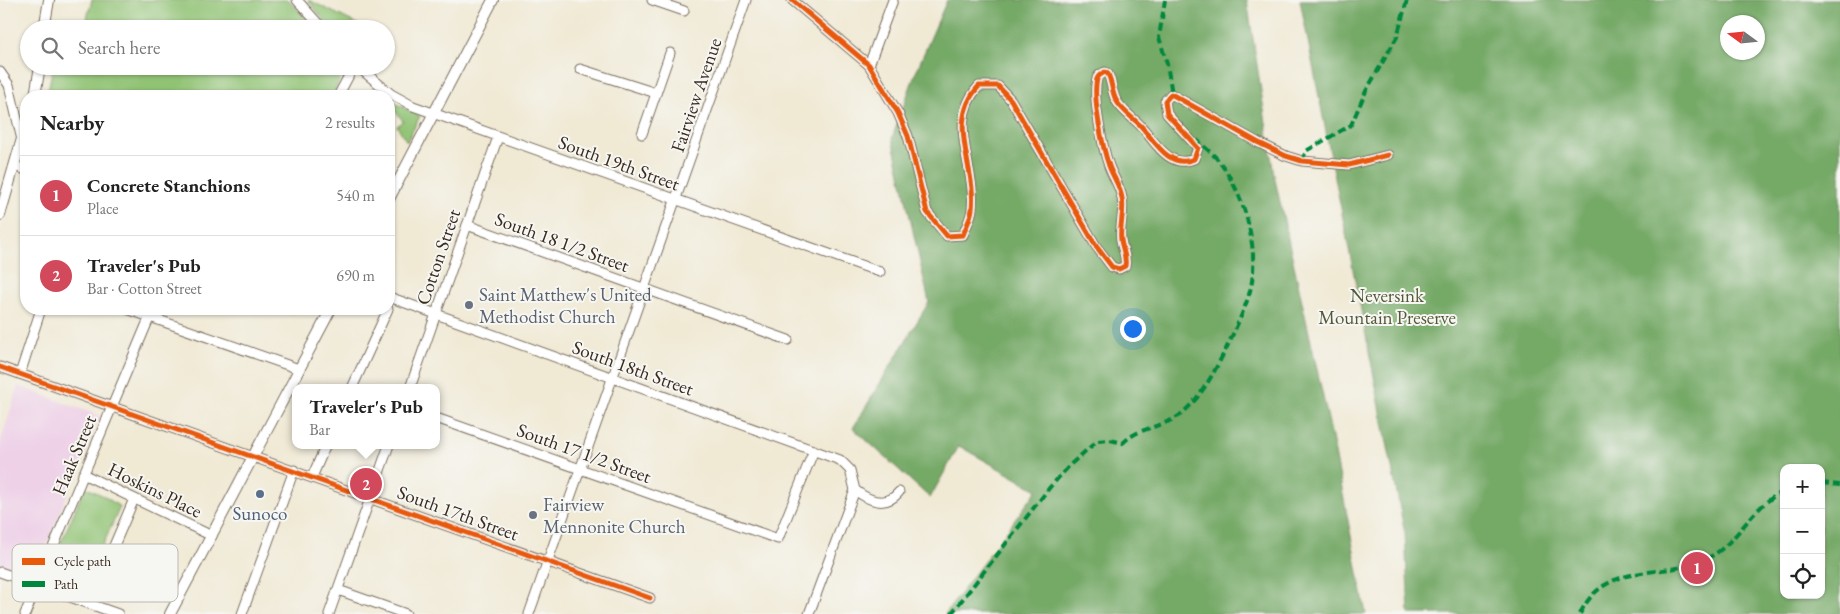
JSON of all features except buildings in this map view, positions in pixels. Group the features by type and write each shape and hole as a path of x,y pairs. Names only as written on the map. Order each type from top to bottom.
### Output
{"main road":[{"path":"46,20 49,0"},
{"path":"395,188 493,0"},
{"path":"35,90 38,75"},
{"path":"0,215 20,147"},
{"path":"178,599 328,315"},
{"path":"170,614 176,602"}],"street":[{"path":"297,0 315,20"},
{"path":"652,0 684,12"},
{"name":"Fairview Avenue","path":"529,614 746,0"},
{"path":"792,0 869,65 898,113 908,136 927,212 947,236 963,235 972,214 972,198 963,121 966,102 979,86 998,86 1011,100 1096,246 1112,267 1119,269 1125,266 1126,259 1121,239 1124,208 1120,188 1113,178 1101,142 1096,88 1097,78 1100,74 1105,72 1108,74 1115,99 1121,108 1149,135 1158,148 1175,159 1185,161 1194,159 1198,148 1167,114 1165,101 1171,94 1257,142 1291,158 1319,163 1349,165 1388,155"},
{"path":"869,65 893,0"},
{"path":"642,134 670,53"},
{"path":"580,70 656,92"},
{"path":"0,72 9,85 20,132"},
{"path":"342,90 351,75"},
{"name":"South 19th Street","path":"367,75 386,90"},
{"name":"South 19th Street","path":"395,96 434,113 498,137 880,272"},
{"name":"Cotton Street","path":"411,384 498,137"},
{"path":"15,166 20,168"},
{"name":"South 18 1/2 Street","path":"467,225 788,340"},
{"name":"South 18th Street","path":"395,304 436,314 840,460 850,470 855,486"},
{"path":"20,374 39,315"},
{"name":"Haak Street","path":"53,544 151,315"},
{"path":"157,315 299,369"},
{"path":"354,384 385,315"},
{"name":"South 17th Street","path":"0,367 371,497 650,598"},
{"name":"South 17 1/2 Street","path":"440,419 778,539 814,450"},
{"path":"312,477 324,449"},
{"path":"329,614 388,449"},
{"path":"242,614 294,470"},
{"name":"Hoskins Place","path":"83,474 212,536"},
{"path":"809,614 855,486 867,500 880,502 894,499 900,492"},
{"path":"114,544 134,498"},
{"path":"0,572 12,576"},
{"path":"338,590 406,614"},
{"name":"Haak Street","path":"25,614 30,602"},
{"path":"83,602 118,614"}],"shaded area":[{"path":"18,386 100,416 47,544 12,544 12,567 0,563 0,444"}],"green space":[{"path":"92,0 289,0 307,20 86,20"},
{"path":"308,0 349,20 324,20"},
{"path":"947,0 1247,0 1274,175 1332,437 1366,614 945,614 1037,490 959,446 930,498 853,428 929,302 892,138 915,74"},
{"name":"Neversink Mountain Preserve","path":"1300,0 1840,0 1840,614 1409,614 1405,534"},
{"path":"51,75 342,75 335,90 48,90"},
{"path":"395,103 420,116 407,142 397,126 403,121 395,111"},
{"path":"85,487 104,496 120,507 103,544 60,544"}],"marked path":[{"path":"1165,0 1159,37 1167,64 1172,94"},
{"path":"1302,161 1306,151 1351,125 1366,91 1397,37 1407,0"},
{"path":"951,614 1050,487 1071,464 1097,441 1110,440 1123,443 1136,434 1166,423 1180,415 1201,392 1227,347 1251,287 1253,272 1251,239 1243,207 1230,177 1216,158 1197,140"},
{"path":"1825,483 1840,485"},
{"path":"1580,614 1591,597 1604,585 1619,578 1688,566 1716,553 1735,536 1762,506 1780,493"}],"cycle path":[{"path":"792,0 869,65 898,113 908,136 927,212 947,236 963,235 970,219 972,193 963,130 964,115 969,100 979,86 998,86 1011,100 1096,246 1112,267 1119,269 1125,266 1121,234 1123,203 1120,189 1109,166 1104,148 1096,98 1097,78 1105,72 1108,74 1118,104 1140,125 1163,152 1177,160 1194,159 1198,148 1167,114 1165,101 1171,94 1257,142 1286,156 1302,161 1349,165 1388,155"},
{"path":"0,367 650,598"}],"place":[{"name":"Saint Matthew's United Methodist Church","path":"469,305"},
{"name":"Traveler's Pub","path":"366,484"},
{"name":"Sunoco","path":"260,494"},
{"name":"Fairview Mennonite Church","path":"533,515"},
{"name":"Concrete Stanchions","path":"1697,568"}]}
